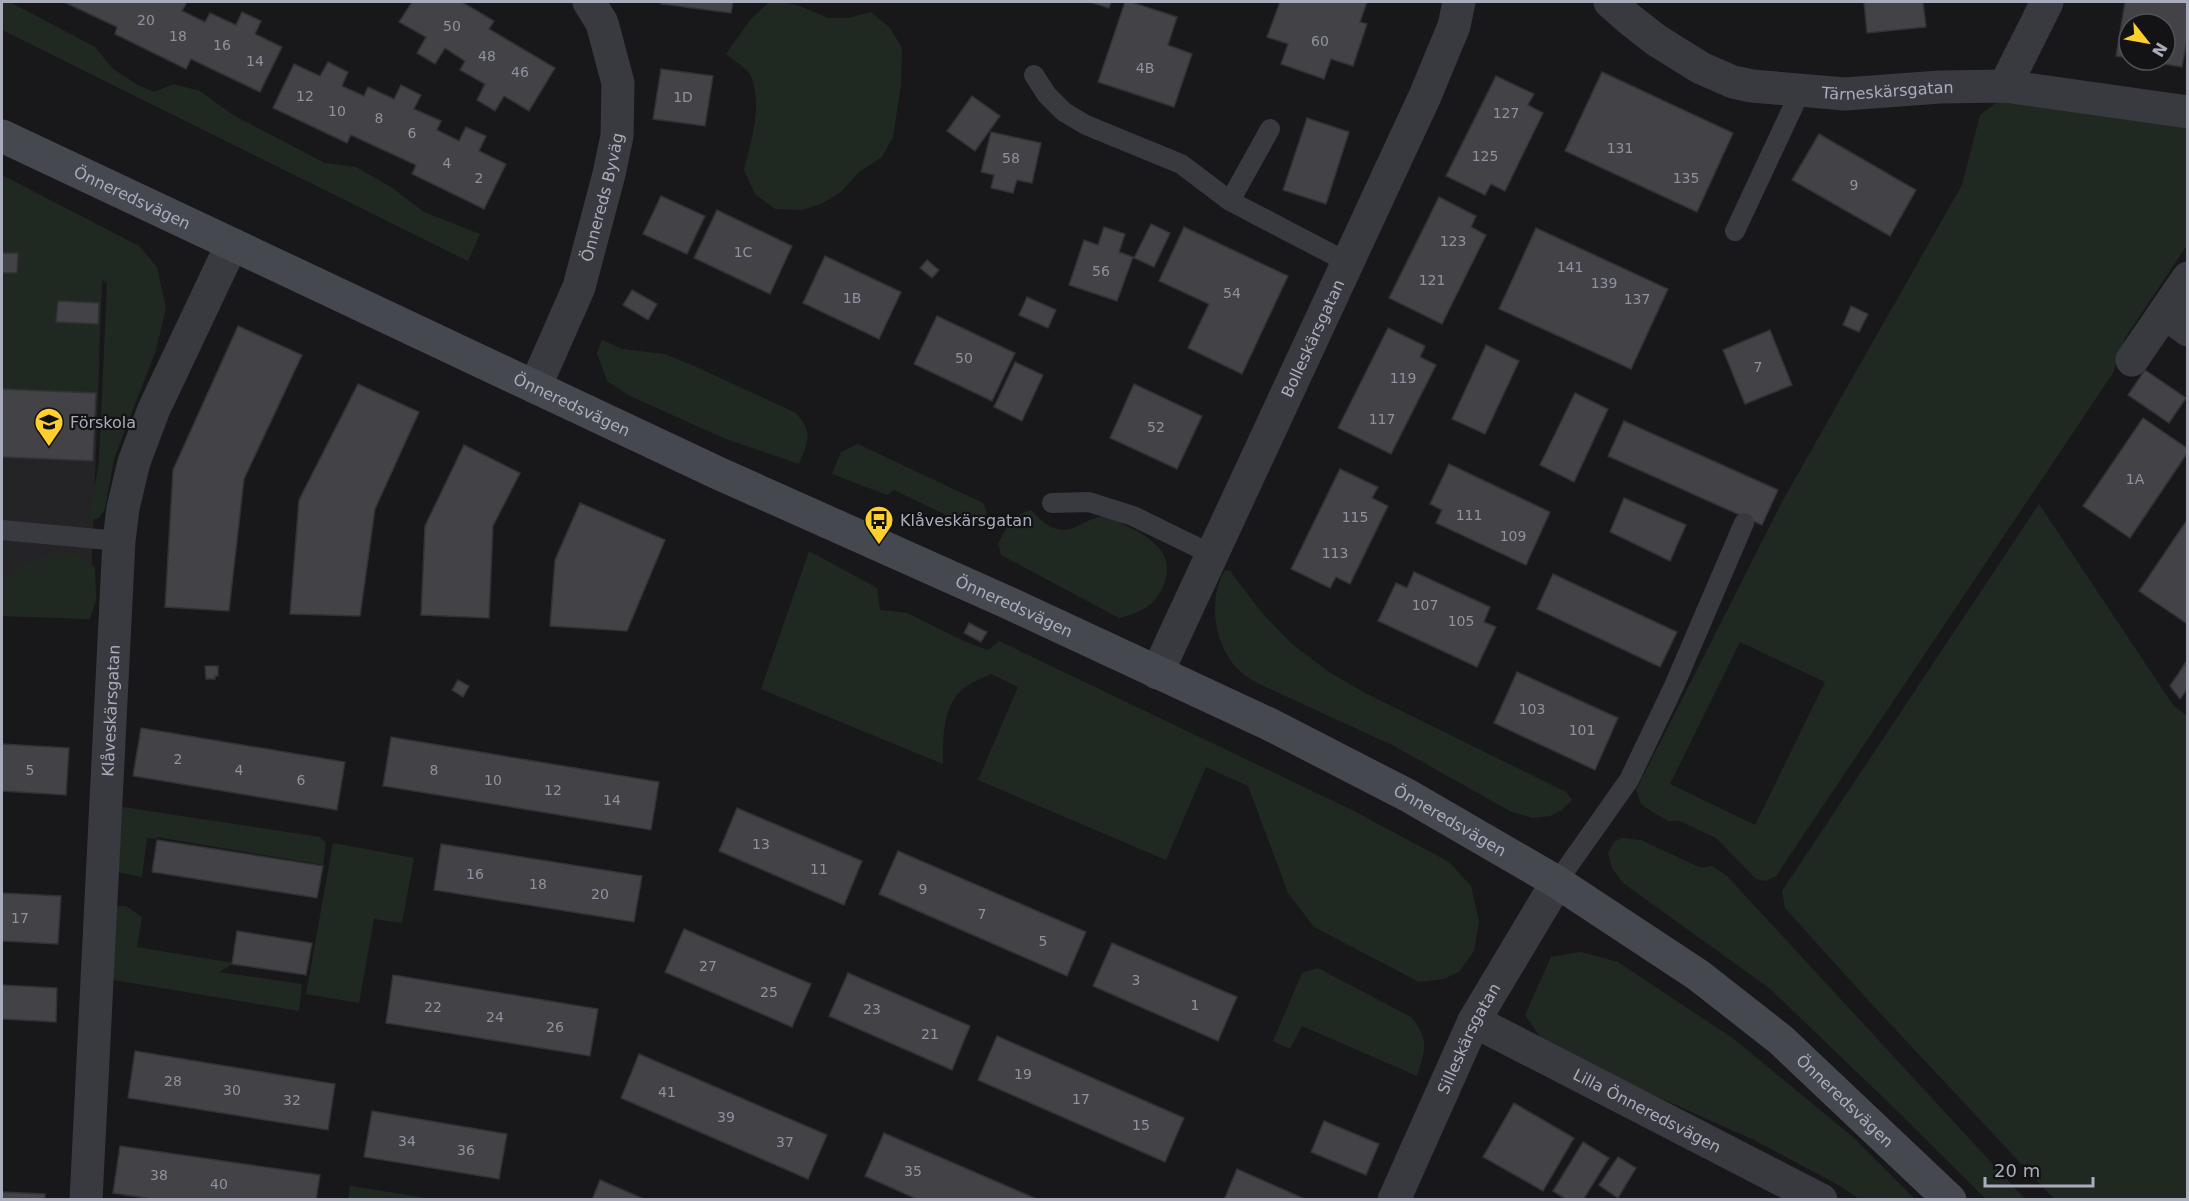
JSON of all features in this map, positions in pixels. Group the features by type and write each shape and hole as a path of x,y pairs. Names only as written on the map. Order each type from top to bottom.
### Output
{"street":[{"name":"Önnereds Byväg","path":"535,387 579,287 609,174 616,136 618,83 602,23 590,2"},
{"name":"Bolleskärsgatan","path":"1156,673 1425,96 1454,26 1459,2"},
{"name":"Tärneskärsgatan","path":"1610,2 1656,40 1717,76 1752,86 1845,94 1940,87 2005,86 2187,112"},
{"path":"2005,86 2047,2"},
{"name":"Önneredsvägen","path":"2,136 731,479 1011,604 1346,763 1407,795 1557,882 1698,975 1764,1027 1837,1092 1950,1200"},
{"name":"Klåveskärsgatan","path":"86,1200 119,541 123,508 134,462 154,410 232,244"},
{"path":"2132,360 2176,322 2187,278"},
{"name":"Silleskärsgatan","path":"1394,1200 1474,1021 1557,882"},
{"name":"Lilla Önneredsvägen","path":"1474,1021 1821,1200"}],"lane":[{"path":"1034,75 1047,95 1064,112 1106,134 1181,164 1230,201 1347,262"},
{"path":"1735,231 1801,90"},
{"path":"1230,201 1270,129"},
{"path":"1052,503 1089,502 1133,516 1211,554"},
{"path":"1557,882 1629,780 1674,686 1744,523"},
{"path":"2,530 119,541"}],"shaded area":[{"path":"2,2 10,2 95,47 113,69 138,85 154,92 173,84 200,91 233,115 325,163 356,167 391,187 424,212 480,234 468,261 2,30"},
{"path":"769,2 800,6 828,18 848,18 871,12 890,28 902,48 901,85 893,137 882,157 859,172 841,192 821,204 801,210 775,209 755,194 744,170 755,123 754,87 749,73 726,54 750,20"},
{"path":"2001,99 2187,126 2187,245 2125,338 2113,373 1776,876 1766,881 1756,879 1716,838 1679,821 1668,821 1651,811 1641,804 1636,790 1783,500 1962,185 1980,115","holes":["1740,642 1825,682 1755,825 1670,784"]},
{"path":"2,175 139,246 157,267 166,308 156,350 114,459 105,509 99,518 89,521 99,461 107,283 102,280 93,461 2,457"},
{"name":"Förskola","path":"2,232 102,279 90,619 2,616"},
{"path":"602,340 622,349 664,354 796,413 805,426 808,437 799,464 723,438 628,395 607,381 597,353"},
{"path":"858,444 983,503 987,512 982,524 973,528 894,490 887,495 832,474 841,452"},
{"path":"2039,504 2173,705 2187,716 2187,1199 2054,1199 1785,908 1782,891"},
{"path":"1031,510 1055,529 1071,529 1095,518 1108,517 1148,538 1163,553 1166,562 1167,572 1158,596 1140,611 1119,618 1001,555 998,544 1007,527 1019,515"},
{"path":"809,551 877,588 880,610 907,613 966,642 988,650 999,641 1354,811 1449,862 1471,886 1479,921 1474,951 1459,972 1444,979 1419,982 1314,927 1288,893 1248,786 1206,767 1166,860 978,780 1018,687 991,674 965,687 952,703 945,722 943,764 761,689"},
{"path":"49,554 76,554 95,567 96,600 90,619 2,616 2,582 22,566"},
{"path":"1225,570 1230,571 1262,613 1292,644 1329,672 1365,693 1566,792 1572,800 1562,810 1550,816 1532,818 1510,811 1392,745 1247,677 1233,664 1220,639 1216,625 1216,596"},
{"path":"116,806 320,837 326,843 323,865 157,837 156,839 147,838 142,877 112,871"},
{"path":"1622,838 1641,840 1701,868 1712,866 1727,876 2025,1199 1986,1199 1769,988 1623,883 1612,868 1608,853 1614,842"},
{"path":"333,843 414,858 402,923 374,919 359,1003 306,994"},
{"path":"113,906 126,906 142,917 137,947 234,963 219,972 302,984 299,1011 107,979"},
{"path":"1581,952 1618,962 1734,1039 1854,1138 1915,1199 1859,1199 1840,1186 1754,1140 1640,1089 1543,1041 1525,1015 1551,957"},
{"path":"1318,968 1411,1017 1421,1032 1424,1045 1417,1076 1302,1026 1290,1049 1273,1041 1302,973"},
{"path":"351,1186 433,1199 348,1199"}],"building":[{"path":"64,2 187,2 182,11 205,22 210,13 236,25 242,12 261,21 255,34 282,47 260,92 191,59 186,69 115,34 117,27"},
{"path":"412,2 462,2 494,21 489,29 555,68 529,111 504,96 495,111 477,100 485,84 460,70 465,61 445,48 435,64 417,53 426,37 399,22"},
{"path":"662,2 733,2 731,13 661,4"},
{"path":"1090,2 1111,2 1109,8"},
{"path":"1125,2 1177,17 1168,45 1192,54 1174,107 1098,82"},
{"path":"1280,2 1367,2 1360,22 1367,24 1353,66 1331,59 1324,79 1281,64 1288,44 1267,37"},
{"path":"1864,2 1923,2 1926,27 1867,33"},
{"path":"2125,2 2188,2 2188,34 2182,67 2177,66 2177,12 2123,12"},
{"path":"328,62 348,72 342,86 364,96 368,87 394,99 401,85 421,95 414,109 441,121 437,130 459,141 466,127 486,136 479,151 506,164 484,209 412,174 416,165 351,135 347,143 273,108 294,64 320,76"},
{"path":"661,69 713,76 705,126 653,119"},
{"path":"1602,72 1733,133 1697,212 1565,151"},
{"path":"1496,76 1534,94 1528,105 1543,113 1505,191 1491,184 1485,195 1446,176"},
{"path":"972,96 1000,116 975,151 947,131"},
{"path":"1307,118 1349,132 1326,204 1283,190"},
{"path":"991,132 1041,143 1032,183 1017,180 1013,193 991,188 994,175 981,172"},
{"path":"1819,134 1916,190 1890,236 1792,180"},
{"path":"661,196 705,216 687,254 643,234"},
{"path":"1439,197 1476,216 1471,227 1486,235 1442,324 1389,298"},
{"path":"717,210 792,246 770,294 694,258"},
{"path":"1151,224 1170,233 1154,267 1134,258"},
{"path":"1104,227 1125,234 1119,252 1133,257 1117,301 1069,285 1084,240 1098,245"},
{"path":"1184,227 1288,276 1242,374 1188,348 1209,304 1159,281"},
{"path":"1536,228 1668,289 1631,369 1499,309"},
{"path":"2,253 18,253 17,273 2,273"},
{"path":"825,256 901,292 879,339 803,303"},
{"path":"927,260 939,270 932,278 920,268"},
{"path":"632,290 657,304 648,320 623,305"},
{"path":"1027,297 1056,310 1048,328 1019,315"},
{"path":"58,301 99,303 98,324 56,322"},
{"path":"1851,306 1868,314 1859,332 1843,325"},
{"path":"937,316 1015,353 992,401 914,364"},
{"path":"238,326 302,355 244,479 229,611 165,607 173,470"},
{"path":"1388,328 1425,346 1420,357 1436,365 1391,454 1338,428"},
{"path":"1770,330 1792,385 1745,404 1723,350"},
{"path":"1486,345 1519,361 1485,434 1452,419"},
{"path":"1015,362 1043,375 1022,421 994,407"},
{"path":"2145,370 2186,398 2169,423 2128,395"},
{"path":"358,384 419,412 375,509 360,616 290,614 299,500"},
{"path":"1134,384 1202,416 1177,469 1110,438"},
{"path":"2,389 96,393 93,461 2,457"},
{"path":"1575,393 1608,409 1574,482 1540,465"},
{"path":"2143,418 2188,449 2188,452 2130,538 2083,506"},
{"path":"1624,421 1778,490 1762,525 1608,456"},
{"path":"464,445 520,473 493,526 489,618 421,615 425,526"},
{"path":"1449,464 1550,512 1526,565 1436,523 1442,510 1430,504"},
{"path":"1340,469 1378,487 1372,498 1388,506 1350,584 1336,577 1330,588 1291,569"},
{"path":"1624,498 1686,525 1670,561 1610,532"},
{"path":"580,503 665,540 627,631 550,626 555,560"},
{"path":"2187,520 2188,620 2186,623 2139,591"},
{"path":"1414,572 1490,607 1484,622 1496,627 1477,667 1378,621 1396,583 1407,588"},
{"path":"1553,574 1677,632 1660,667 1537,609"},
{"path":"969,623 987,632 981,642 964,633"},
{"path":"2186,662 2188,688 2180,699 2170,686"},
{"path":"205,666 218,666 218,676 215,676 215,679 206,679"},
{"path":"1517,672 1618,718 1595,770 1494,723"},
{"path":"458,680 469,686 463,697 452,690"},
{"path":"141,728 345,762 337,810 133,776"},
{"path":"391,737 659,782 651,830 383,786"},
{"path":"2,744 69,748 66,795 2,791"},
{"path":"737,808 862,861 844,905 719,851"},
{"path":"157,840 323,866 317,898 152,872"},
{"path":"441,844 642,876 634,922 434,890"},
{"path":"898,851 1086,932 1067,976 879,894"},
{"path":"2,893 61,896 58,944 2,941"},
{"path":"684,929 811,984 792,1027 665,972"},
{"path":"237,931 312,943 306,975 232,964"},
{"path":"1112,943 1237,997 1218,1041 1093,986"},
{"path":"848,973 970,1026 952,1070 829,1016"},
{"path":"393,975 598,1009 590,1056 386,1023"},
{"path":"2,985 57,988 56,1022 2,1019"},
{"path":"997,1036 1184,1118 1165,1162 978,1080"},
{"path":"135,1051 335,1084 328,1130 128,1098"},
{"path":"639,1054 827,1135 808,1179 621,1098"},
{"path":"1514,1103 1574,1138 1543,1191 1483,1157"},
{"path":"372,1111 507,1134 499,1179 364,1157"},
{"path":"1324,1121 1379,1144 1366,1175 1311,1152"},
{"path":"884,1133 1039,1200 919,1200 865,1176"},
{"path":"1583,1142 1609,1158 1583,1200 1567,1200 1553,1191"},
{"path":"120,1146 320,1175 316,1200 159,1200 113,1193"},
{"path":"1618,1157 1636,1168 1618,1198 1599,1185"},
{"path":"1237,1169 1307,1200 1224,1200"},
{"path":"600,1180 646,1200 592,1200"},
{"path":"2,1192 45,1194 45,1200 2,1200"}],"place":[{"name":"Förskola","path":"49,448"},
{"name":"Klåveskärsgatan","path":"879,546"}]}
